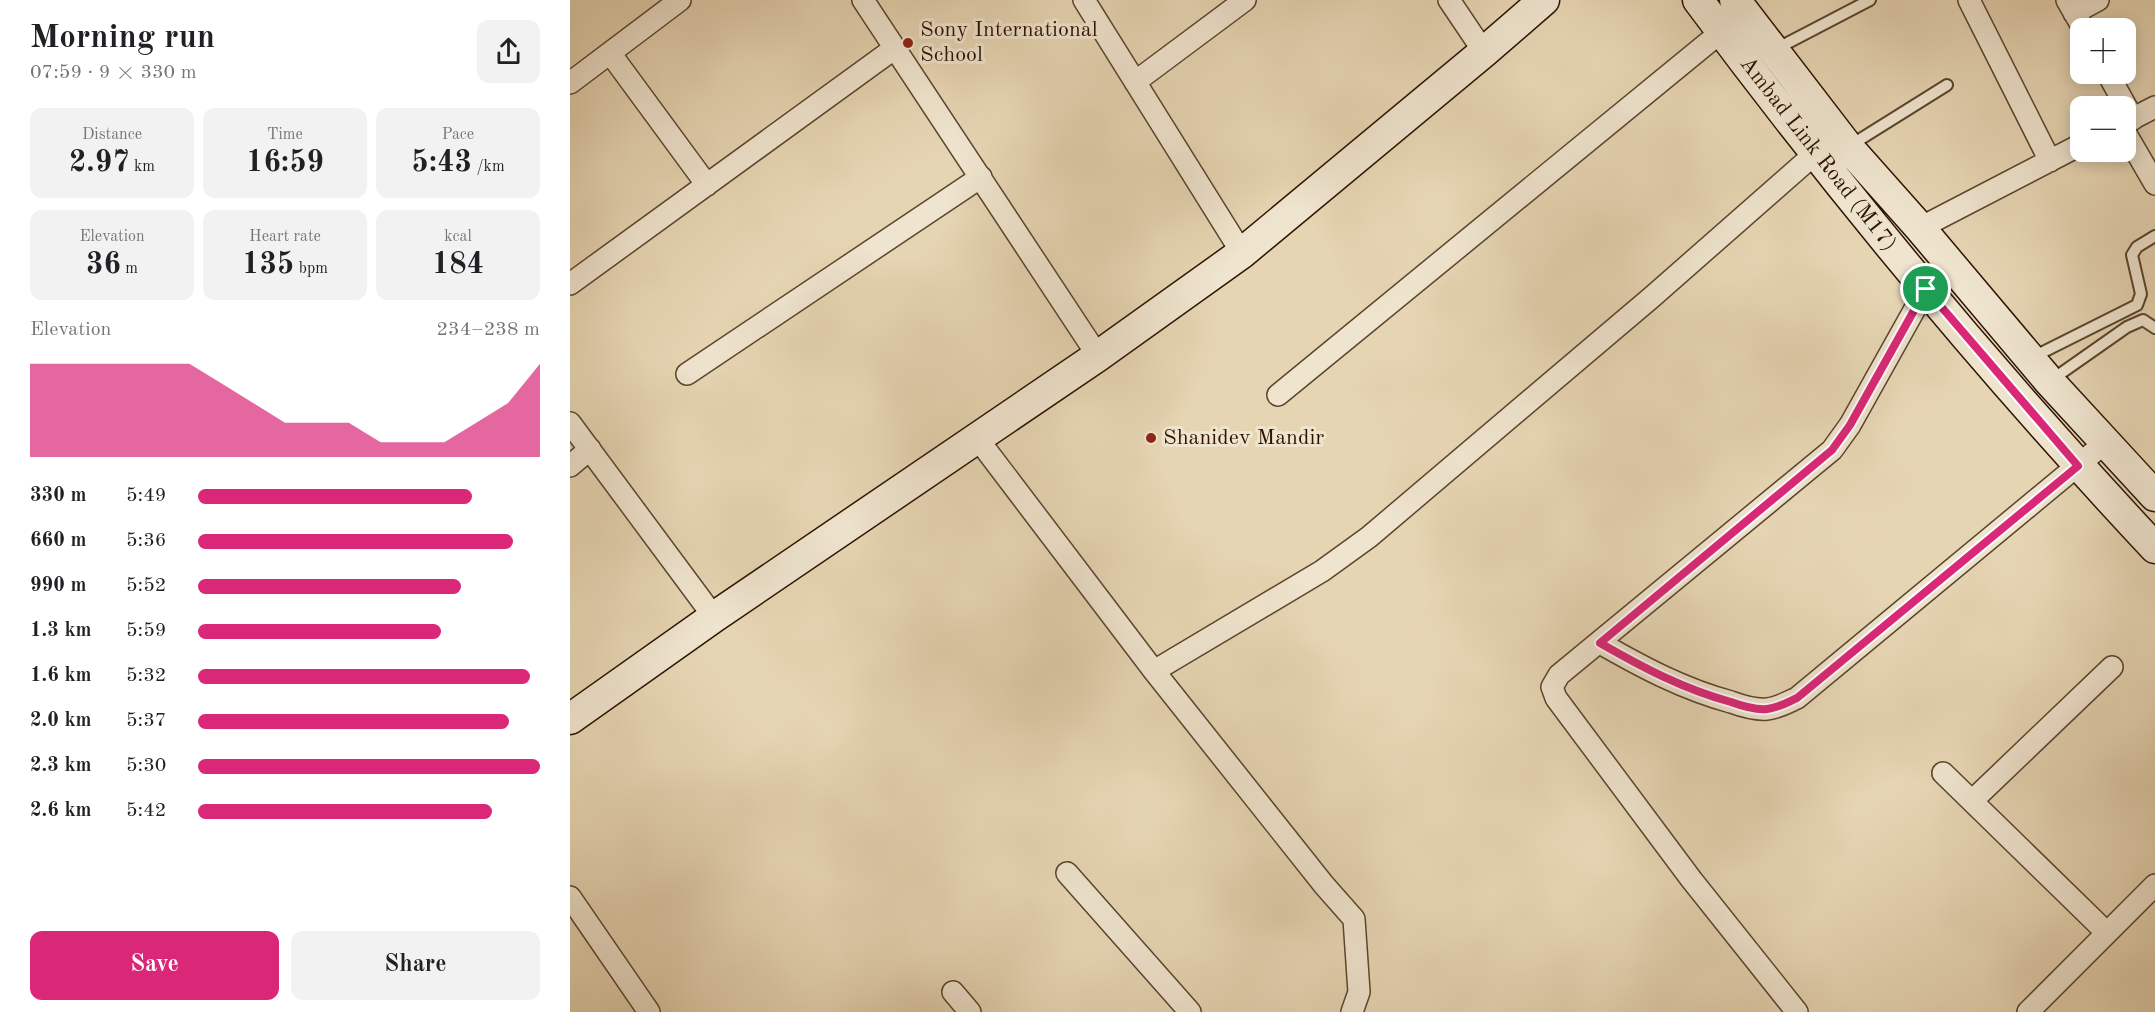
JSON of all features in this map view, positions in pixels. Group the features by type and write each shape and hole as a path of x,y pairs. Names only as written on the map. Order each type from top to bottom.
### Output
{"main road":[{"path":"570,719 714,616 1098,356 1242,253 1544,0"},
{"name":"Ambad Link Road (M17)","path":"1698,0 1815,154 1926,289 2078,466 2155,548"},
{"name":"Ambad Link Road (M17)","path":"1735,0 1843,140 2049,381 2155,496"}],"street":[{"path":"570,83 680,0"},
{"path":"863,0 1098,356"},
{"path":"1084,0 1242,253"},
{"path":"1135,82 1245,0"},
{"path":"1449,0 1484,52"},
{"path":"1969,0 2050,160"},
{"path":"2074,14 2098,0"},
{"path":"1278,395 1721,32"},
{"path":"570,284 895,48"},
{"path":"610,53 707,185"},
{"path":"2136,120 2155,108"},
{"path":"1154,671 1322,571 1368,537 1652,297 1815,154 1843,140"},
{"path":"2136,142 2155,184"},
{"path":"1920,228 2070,150"},
{"path":"687,374 981,177"},
{"path":"1797,1012 1691,879 1556,698 1552,687 1559,675 1832,450 1850,425 1926,289"},
{"path":"570,423 714,616"},
{"path":"977,438 1154,671 1324,885 1354,919 1359,992 1352,1012"},
{"path":"1600,643 1650,672 1685,688 1742,706 1766,710 1779,706 1797,698 2106,442"},
{"path":"570,466 590,449"},
{"path":"1972,801 2112,667"},
{"path":"1943,773 2107,933"},
{"path":"1067,873 1190,1012"},
{"path":"2028,1012 2155,885"},
{"path":"570,897 649,1012"},
{"path":"953,992 970,1012"}],"lane":[{"path":"1773,50 1870,0"},
{"path":"1843,140 1947,85"},
{"path":"2030,358 2137,305 2141,294 2133,255 2137,247 2155,236"},
{"path":"2049,381 2127,327 2143,320 2155,328"}],"place":[{"name":"Sony International School","path":"908,43"},
{"name":"Shanidev Mandir","path":"1151,438"}],"route":[{"path":"1926,289 2078,466 1797,698 1779,706 1766,710 1742,706 1685,688 1650,672 1600,643 1832,450 1850,425 1926,289"}]}
